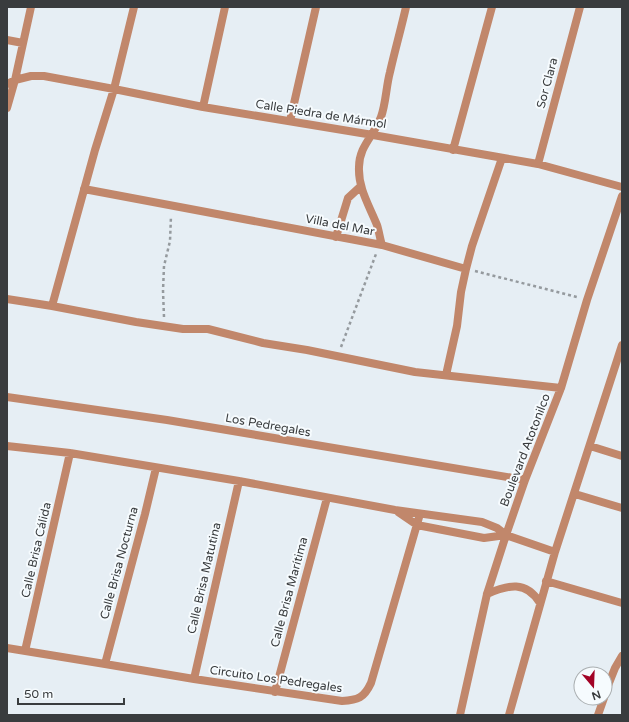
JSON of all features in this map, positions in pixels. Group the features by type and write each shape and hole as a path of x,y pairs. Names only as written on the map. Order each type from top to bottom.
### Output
{"street":[{"path":"7,108 15,80 31,7"},
{"path":"52,306 95,150 114,89 134,7"},
{"path":"203,108 225,7"},
{"path":"290,121 316,7"},
{"path":"382,245 377,226 361,186 358,167 360,153 381,116 389,73 406,7"},
{"path":"453,150 492,7"},
{"name":"Sor Clara","path":"538,164 580,7"},
{"path":"7,40 22,43"},
{"name":"Calle Piedra de Mármol","path":"7,84 15,80 31,76 44,76 203,108 372,134 453,150 538,164 622,187"},
{"path":"446,374 457,326 461,292 466,269 472,246 502,158"},
{"path":"336,237 348,198 361,186"},
{"name":"Villa del Mar","path":"84,189 382,245 466,269"},
{"name":"Boulevard Atotonilco","path":"460,715 487,594 525,480 561,388 587,300 622,196"},
{"path":"7,299 136,322 183,329 208,329 263,343 415,372 446,374 561,388"},
{"path":"509,715 546,580 622,345"},
{"name":"Los Pedregales","path":"7,397 167,420 525,480"},
{"path":"7,446 70,453 239,481 395,510 482,522 497,528 506,535 555,552"},
{"path":"590,446 622,456"},
{"name":"Calle Brisa Cálida","path":"25,651 70,453"},
{"name":"Calle Brisa Nocturna","path":"105,664 156,468"},
{"name":"Calle Brisa Matutina","path":"194,680 239,481"},
{"path":"574,494 622,508"},
{"name":"Calle Brisa Marítima","path":"275,692 327,498"},
{"path":"395,510 417,525 484,538 506,535"},
{"name":"Circuito Los Pedregales","path":"7,648 194,680 342,701 352,701 360,698 371,684 420,514"},
{"path":"546,580 622,603"},
{"path":"487,594 500,588 515,586 526,589 535,595 540,603"},
{"path":"613,671 622,656"}],"path":[{"path":"164,326 162,291 164,266 170,241 171,206"},
{"path":"337,356 377,252 382,245"},
{"path":"466,269 587,300"}]}
